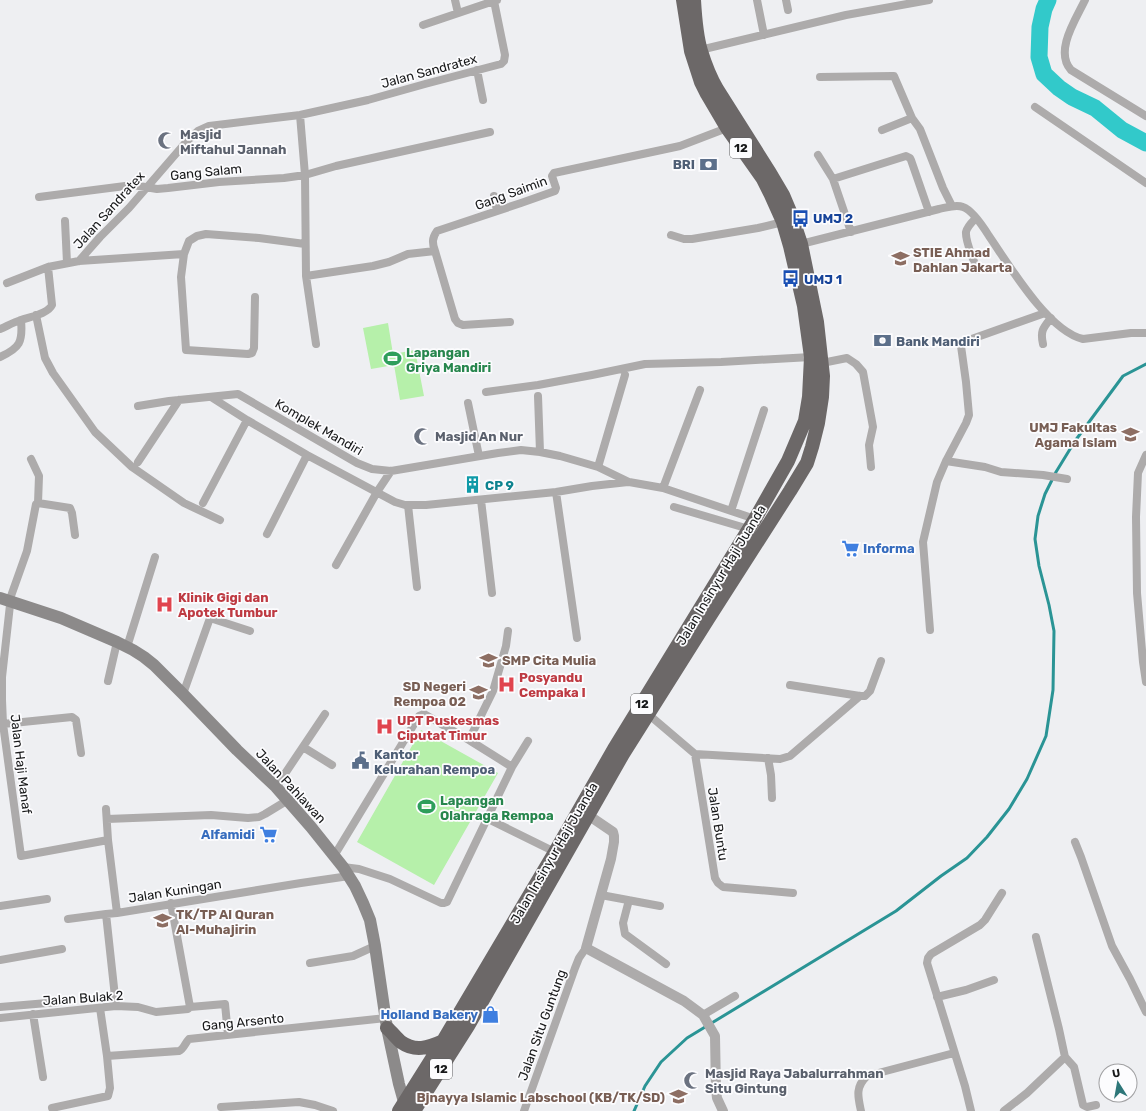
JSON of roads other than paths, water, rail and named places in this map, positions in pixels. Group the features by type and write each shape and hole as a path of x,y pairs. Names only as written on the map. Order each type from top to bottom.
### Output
{"highway":[{"name":"Jalan Insinyur Haji Juanda","path":"407,1109 468,1026 588,815 648,714 790,491 807,462 818,423 823,385 783,222 778,207 763,179 727,128 707,94 694,63 688,40 683,0"},
{"name":"Jalan Insinyur Haji Juanda","path":"407,1109 443,1041 614,749 752,524 788,461 805,421 816,360 817,322 801,244 791,214 782,195 766,166 710,77 700,50 694,0"},
{"path":"387,1023 400,1042 412,1047 429,1047 443,1041"}],"main road":[{"name":"Jalan Pahlawan","path":"5,600 61,618 122,645 144,657 154,665 276,787 334,856 346,872 363,902 370,920 387,1023 399,1084 407,1109"}],"street":[{"path":"455,0 458,13"},
{"path":"757,0 764,35"},
{"path":"786,0 788,10"},
{"path":"700,50 846,15 929,0"},
{"path":"1085,0 1070,31 1065,46 1064,55 1069,67 1146,116"},
{"name":"Jalan Sandratex","path":"79,261 137,199 191,137 203,128 217,124 300,115 368,100 500,64 505,58 495,1 423,25"},
{"path":"477,70 483,100"},
{"path":"820,78 894,77 912,118 920,129 943,188 952,206"},
{"path":"1035,106 1146,183"},
{"path":"300,115 305,174 306,276 316,344"},
{"path":"882,130 912,118"},
{"name":"Gang Saimin","path":"435,251 432,244 437,231 556,190 552,176 554,173 680,146 727,128"},
{"name":"Gang Salam","path":"39,197 133,185 157,189 218,182 284,178 490,132"},
{"path":"818,156 833,179 851,232"},
{"path":"833,179 906,156 911,160 928,212"},
{"path":"494,196 497,211"},
{"path":"801,244 952,206 965,208 984,229 1022,284 1048,315 1064,330 1078,338 1083,339 1131,333 1146,333"},
{"path":"975,219 966,231 968,243 977,270"},
{"path":"65,221 67,263"},
{"path":"671,235 684,239 692,239 758,228 783,222"},
{"path":"255,297 254,348 252,353 186,350 181,277 184,254 189,241 197,236 206,234 259,238 305,244"},
{"path":"306,276 384,264 403,255 435,251 455,319 458,323 463,325 510,322"},
{"name":"Jalan Sandratex","path":"79,261 184,254"},
{"path":"7,283 48,267 79,261"},
{"path":"0,329 49,309 52,305 48,267"},
{"path":"36,315 45,358 52,373 96,432 132,467 184,503 220,520"},
{"path":"1043,344 1041,336 1042,328 1048,315"},
{"path":"930,630 923,542 937,482 969,415 961,346 966,341 1048,315"},
{"path":"0,357 13,351 21,339 21,320"},
{"path":"486,392 538,385 645,364 847,358 856,364 863,372 873,427 869,442 871,466"},
{"path":"598,468 625,375"},
{"path":"664,488 700,390"},
{"name":"Komplek Mandiri","path":"211,397 238,394 357,463 372,469 391,471 521,450 540,452 560,456 598,468 629,482 664,488 731,511 752,524"},
{"path":"538,396 540,452"},
{"path":"138,406 211,397"},
{"name":"Komplek Mandiri","path":"211,397 246,420 307,455 395,502 408,505 481,500 629,482"},
{"path":"138,462 180,400"},
{"path":"468,403 479,456"},
{"path":"731,511 764,410"},
{"path":"204,502 246,420"},
{"path":"267,534 307,455"},
{"path":"1146,455 1138,473 1136,517 1137,593 1146,682"},
{"name":"Jalan Haji Manaf","path":"31,459 39,476 38,503 35,505 27,551 15,582 5,600 2,677 3,724 21,856 108,840"},
{"path":"946,461 985,467 1001,472 1064,478"},
{"path":"336,566 377,492 391,471"},
{"path":"556,492 578,638"},
{"path":"481,500 492,593"},
{"path":"38,503 70,508 75,535"},
{"path":"408,505 417,587"},
{"path":"674,507 752,524"},
{"path":"108,681 155,558"},
{"path":"183,694 210,618 250,631"},
{"path":"468,740 493,691 506,646 508,631"},
{"path":"790,685 865,696 870,691 880,661"},
{"path":"648,714 695,754 780,759 790,756 860,696"},
{"path":"276,787 325,714"},
{"path":"334,856 419,716 424,714 512,767"},
{"path":"3,724 72,717 76,720 81,753"},
{"path":"528,741 512,767 486,818 555,852"},
{"path":"303,747 332,765"},
{"name":"Jalan Buntu","path":"695,754 715,878 718,883 723,887 793,893"},
{"path":"768,758 771,775 772,798"},
{"path":"107,819 211,815 248,818 259,817 288,800"},
{"name":"Jalan Kuningan","path":"106,809 108,840 117,913 316,880 359,869 390,879 441,903 445,903 448,901 486,818"},
{"path":"588,815 613,832 614,836 611,859 586,948 684,1001 704,1016 715,1036 716,1090 723,1111"},
{"path":"1075,842 1112,946 1146,1012"},
{"path":"971,1111 965,1086 926,962 931,954 980,925 985,920 1002,893"},
{"path":"601,895 660,906"},
{"path":"0,906 47,898"},
{"path":"630,900 623,923 625,934 666,964"},
{"path":"171,903 190,1007"},
{"path":"68,920 117,913"},
{"path":"106,914 116,1006"},
{"path":"1036,937 1065,1057 1074,1067 1083,1105 1096,1105"},
{"path":"310,963 353,956 375,946"},
{"name":"Jalan Situ Guntung","path":"524,1111 575,968 579,958 586,948"},
{"path":"0,960 62,949"},
{"path":"937,996 966,990 994,980"},
{"path":"704,1016 735,996"},
{"path":"0,1007 59,1002"},
{"name":"Jalan Bulak 2","path":"0,1018 116,1006 138,1007 156,1012 225,1004 228,1036"},
{"path":"52,1108 108,1096 110,1092 107,1056 100,1008"},
{"path":"33,1014 43,1077"},
{"name":"Gang Arsento","path":"107,1056 179,1051 189,1039 387,1023"},
{"path":"861,1111 858,1086 867,1076 954,1053"},
{"path":"1004,1111 1027,1094 1065,1057"},
{"path":"221,1107 299,1102 333,1111"}],"waterway":[{"path":"1048,0 1044,9 1040,27 1039,57 1044,74 1059,88 1072,97 1095,108 1122,130 1146,143"},
{"path":"634,1111 645,1086 661,1062 687,1038 896,911 967,858 987,837 1009,809 1027,779 1046,736 1053,690 1054,631 1039,566 1035,539 1038,516 1045,494 1056,472 1075,441 1123,376 1146,364"}],"place":[{"name":"Masjid Miftahul Jannah","path":"167,141"},
{"name":"BRI","path":"708,164"},
{"name":"UMJ 2","path":"800,218"},
{"name":"STIE Ahmad Dahlan Jakarta","path":"900,259"},
{"name":"UMJ 1","path":"791,279"},
{"name":"Bank Mandiri","path":"883,341"},
{"name":"Lapangan Griya Mandiri","path":"393,359"},
{"name":"UMJ Fakultas Agama Islam","path":"1130,434"},
{"name":"Masjid An Nur","path":"422,436"},
{"name":"CP 9","path":"472,485"},
{"name":"Informa","path":"850,548"},
{"name":"Klinik Gigi dan Apotek Tumbur","path":"165,604"},
{"name":"SMP Cita Mulia","path":"489,660"},
{"name":"Posyandu Cempaka I","path":"506,684"},
{"name":"SD Negeri Rempoa 02","path":"479,693"},
{"name":"UPT Puskesmas Ciputat Timur","path":"384,727"},
{"name":"Kantor Kelurahan Rempoa","path":"361,761"},
{"name":"Lapangan Olahraga Rempoa","path":"427,807"},
{"name":"Alfamidi","path":"268,834"},
{"name":"TK/TP Al Quran Al-Muhajirin","path":"163,921"},
{"name":"Holland Bakery","path":"491,1014"},
{"name":"Masjid Raya Jabalurrahman Situ Gintung","path":"692,1080"},
{"name":"Bjnayya Islamic Labschool (KB/TK/SD)","path":"678,1097"}]}
